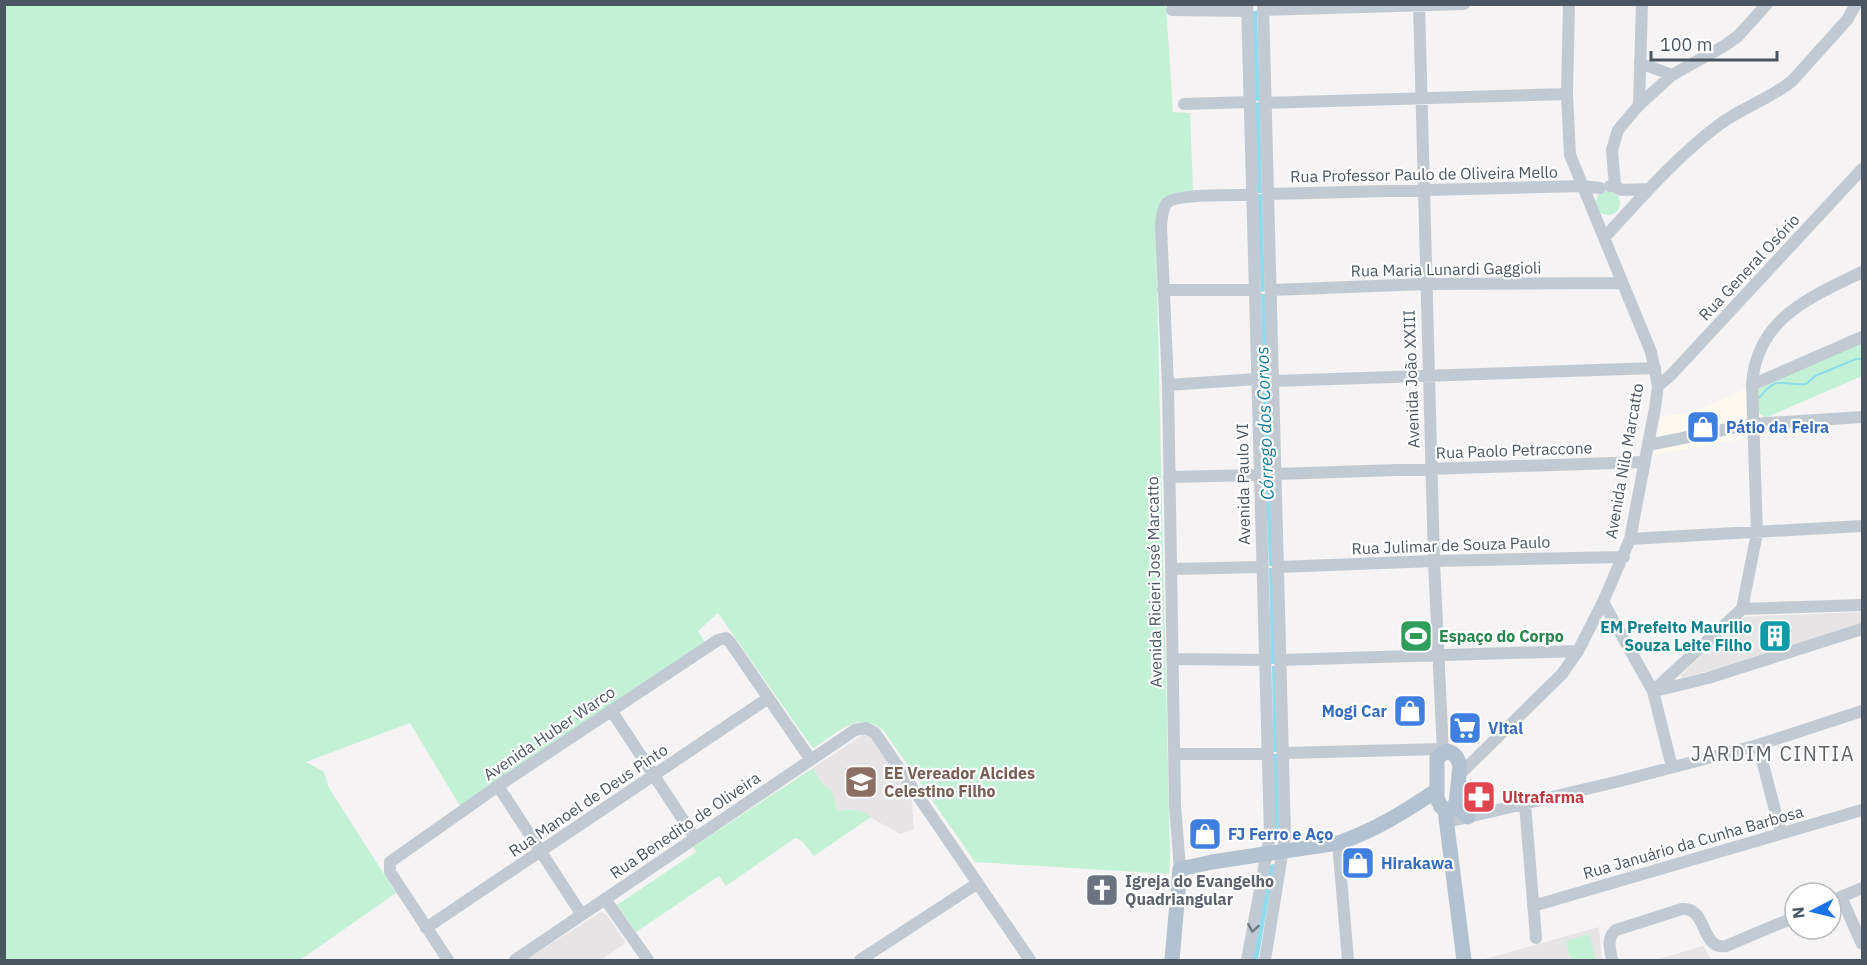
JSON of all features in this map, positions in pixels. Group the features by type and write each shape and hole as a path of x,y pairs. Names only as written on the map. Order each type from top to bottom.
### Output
{"main road":[{"name":"Avenida João XXIII","path":"1444,807 1459,775 1459,760 1446,751 1438,756 1437,761 1464,960"},
{"path":"1180,869 1338,843 1360,835 1407,811 1444,807 1468,817"},
{"name":"Avenida Ricieri José Marcatto","path":"1172,960 1180,869"}],"street":[{"path":"1263,7 1464,4"},
{"name":"Avenida Nilo Marcatto","path":"1459,775 1562,674 1578,651 1624,557 1630,539 1658,386 1651,352 1570,155 1567,94 1569,4"},
{"path":"1639,105 1642,4"},
{"path":"1625,215 1626,201 1618,188 1612,150 1618,130 1639,105 1672,75 1738,36 1767,4"},
{"path":"1604,238 1693,146 1723,122 1792,81 1847,20 1856,4"},
{"name":"Avenida João XXIII","path":"1419,5 1434,561 1438,655 1446,751"},
{"name":"Avenida Paulo VI","path":"1263,7 1285,836 1265,960"},
{"path":"1173,10 1247,8"},
{"name":"Avenida Paulo VI","path":"1247,8 1270,835 1247,960"},
{"path":"1640,63 1672,75"},
{"path":"1265,103 1567,94"},
{"path":"1184,104 1250,102"},
{"name":"Rua General Osório","path":"1658,386 1671,375 1863,168"},
{"name":"Rua Professor Paulo de Oliveira Mello","path":"1268,194 1584,192 1600,188 1649,189"},
{"name":"Avenida Ricieri José Marcatto","path":"1180,869 1176,814 1168,385 1161,226 1167,203 1180,197 1252,195"},
{"path":"1653,692 1742,609 1757,532 1752,385 1753,371 1763,345 1801,302 1863,272"},
{"name":"Rua Maria Lunardi Gaggioli","path":"1272,290 1426,284 1622,283"},
{"path":"1163,290 1255,290"},
{"path":"1752,385 1863,337"},
{"path":"1274,381 1655,368"},
{"path":"1168,385 1257,379"},
{"path":"1648,444 1753,424 1863,417"},
{"name":"Rua Paolo Petraccone","path":"1276,474 1644,462"},
{"path":"1169,477 1259,476"},
{"path":"1630,539 1863,526"},
{"name":"Rua Julimar de Souza Paulo","path":"1279,567 1624,557"},
{"path":"1172,569 1262,567"},
{"path":"1603,602 1653,692 1672,767"},
{"path":"1742,609 1863,605"},
{"path":"1653,692 1708,678 1863,629"},
{"name":"Avenida Huber Warco","path":"426,928 390,872 389,866 393,860 611,710 718,639 726,638 767,699"},
{"path":"1281,660 1578,651"},
{"path":"1173,659 1265,660"},
{"path":"767,699 811,760"},
{"name":"Rua Manoel de Deus Pinto","path":"426,928 767,699"},
{"path":"611,710 695,838"},
{"path":"1468,817 1758,745 1863,711"},
{"name":"Rua Benedito de Oliveira","path":"515,960 855,730 866,728 875,733 978,883"},
{"path":"1758,745 1781,833"},
{"path":"1284,753 1446,751 1463,753 1485,748"},
{"path":"1175,754 1268,754"},
{"path":"498,786 582,915"},
{"path":"1525,804 1536,938"},
{"name":"Rua Januário da Cunha Barbosa","path":"1533,906 1863,810"},
{"path":"1338,843 1348,960"},
{"path":"860,960 978,883 1030,960"},
{"path":"1843,896 1863,888"},
{"path":"605,899 648,960"},
{"path":"1612,960 1609,943 1612,932 1688,909 1697,915 1712,943 1718,947 1726,946 1783,921"},
{"path":"1843,911 1863,944"},
{"path":"426,928 448,960"}],"shaded area":[{"name":"Pátio da Feira","path":"1746,389 1747,438 1655,455 1661,416 1690,413"},
{"path":"1862,612 1862,623 1735,664 1681,678 1681,675 1740,617"},
{"name":"EE Vereador Alcides Celestino Filho","path":"864,734 869,734 911,794 914,829 900,834 857,810 838,811 831,790 822,784 813,768"},
{"path":"601,912 606,914 626,943 601,960 525,960"},
{"path":"1599,927 1602,960 1481,960"},
{"path":"1703,946 1712,960 1655,960"}],"green space":[{"path":"4,5 1166,5 1173,112 1190,113 1193,192 1167,199 1156,242 1169,874 975,862 884,731 865,722 857,723 840,730 814,748 811,746 718,613 698,631 705,642 460,806 410,723 306,762 324,772 329,788 396,893 300,960 5,960"},
{"path":"1608,191 1613,192 1619,198 1619,208 1613,214 1608,215 1603,214 1597,208 1596,203 1597,198 1603,192"},
{"path":"1862,342 1862,376 1765,418 1756,410 1757,389"},
{"path":"813,768 822,784 831,790 838,811 855,810 871,817 814,856 802,841 795,838 726,886 719,876 636,932 617,905 696,852 693,847"},
{"path":"1589,934 1596,960 1571,960 1566,941"}],"water":[{"path":"1252,11 1257,11 1260,101 1255,101"},
{"path":"1260,102 1262,193 1257,193 1255,103"},
{"path":"1262,194 1265,291 1261,292 1257,195"},
{"path":"1261,294 1265,294 1268,376 1263,377"},
{"name":"Córrego dos Corvos","path":"1263,378 1268,378 1270,468 1265,468"},
{"path":"1265,470 1270,470 1273,566 1269,566"},
{"path":"1269,568 1273,568 1276,664 1271,664"},
{"path":"1272,666 1276,666 1278,752 1273,752"},
{"path":"1273,754 1279,754 1280,841 1273,842"},
{"path":"1275,864 1258,960 1252,960 1269,865"}],"waterway":[{"path":"1759,398 1776,384 1806,384 1815,376 1856,359 1862,359"}],"place":[{"name":"Pátio da Feira","path":"1703,427"},
{"name":"Espaço do Corpo","path":"1416,636"},
{"name":"EM Prefeito Maurilio Souza Leite Filho","path":"1775,636"},
{"name":"Mogi Car","path":"1410,711"},
{"name":"Vital","path":"1465,728"},
{"name":"EE Vereador Alcides Celestino Filho","path":"861,782"},
{"name":"Ultrafarma","path":"1479,797"},
{"name":"FJ Ferro e Aço","path":"1205,834"},
{"name":"Hirakawa","path":"1358,863"},
{"name":"Igreja do Evangelho Quadriangular","path":"1102,890"}],"district":[{"name":"JARDIM CINTIA","path":"1773,754"}]}
